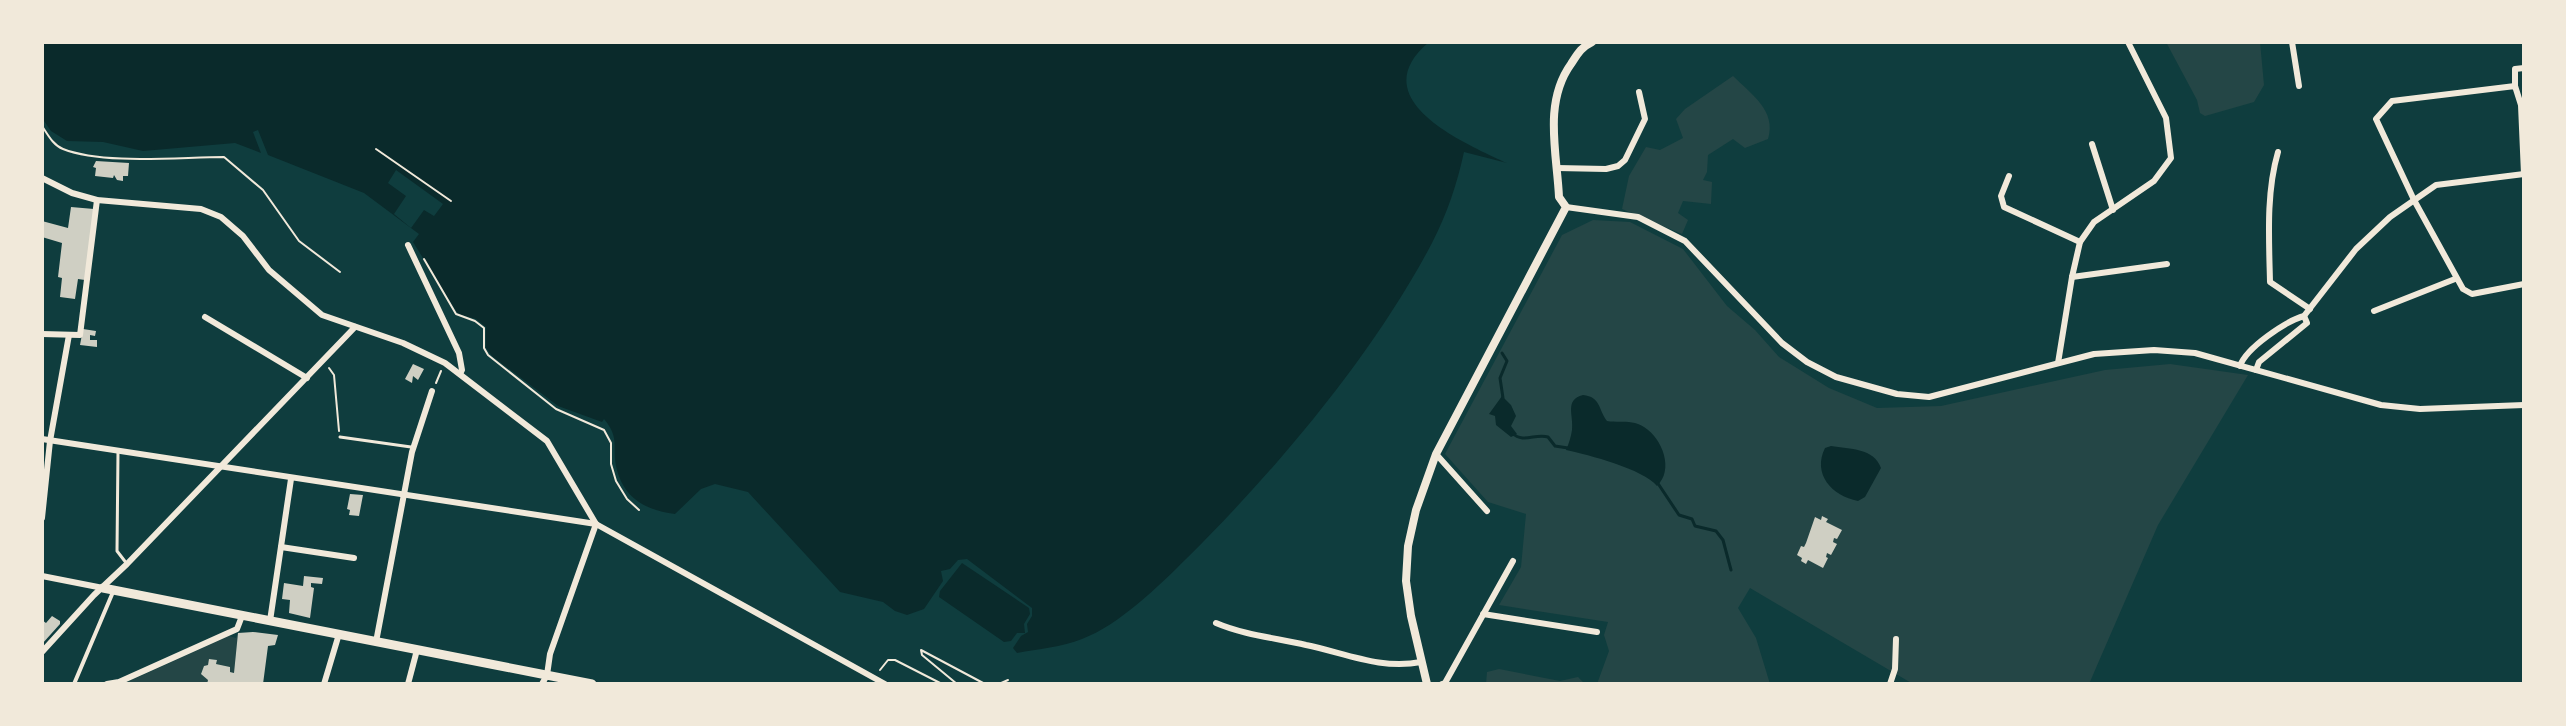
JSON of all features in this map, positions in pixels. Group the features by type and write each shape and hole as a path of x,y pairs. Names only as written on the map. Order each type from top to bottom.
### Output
{"main road":[{"path":"1427,684 1407,598 1406,563 1416,510 1436,454 1566,207 1559,197 1553,116 1556,95 1563,74 1583,46 1592,42"},
{"path":"103,588 417,650 544,680 592,684"}],"street":[{"path":"2058,363 2080,242 2094,222 2154,181 2171,158 2166,118 2128,42"},
{"path":"2292,42 2299,86"},
{"path":"2240,366 2244,355 2294,319 2304,316 2356,249 2390,217 2436,185 2524,174 2521,105 2515,86 2515,69 2524,68"},
{"path":"2515,86 2392,101 2376,119 2414,200 2463,289 2472,294 2524,284"},
{"path":"1557,168 1606,169 1618,166 1625,160 1645,119 1639,92"},
{"path":"2092,144 2113,210"},
{"path":"2278,152 2270,192 2270,282 2310,309"},
{"path":"2009,176 2001,196 2004,207 2080,242"},
{"path":"42,178 72,193 97,200 201,209 221,217 243,236 269,270 322,315 403,343 445,363 547,441 596,524"},
{"path":"42,334 80,335 97,200"},
{"path":"1566,207 1638,217 1685,241 1782,343 1807,362 1836,377 1897,394 1929,397 2094,354 2154,350 2195,353 2401,408 2524,405"},
{"path":"408,245 459,353 460,374"},
{"path":"2072,277 2167,264"},
{"path":"2374,311 2455,279"},
{"path":"2256,370 2259,362 2307,323 2304,316"},
{"path":"205,317 307,378"},
{"path":"42,652 355,327"},
{"path":"42,518 46,440 69,335"},
{"path":"376,642 414,447 432,391"},
{"path":"46,440 596,524 885,684"},
{"path":"1436,454 1487,511"},
{"path":"270,621 291,479"},
{"path":"544,680 550,654 596,524"},
{"path":"281,547 354,558"},
{"path":"1442,684 1513,561"},
{"path":"42,576 103,588"},
{"path":"74,684 115,590"},
{"path":"1483,614 1597,632"},
{"path":"107,684 119,683 237,629 242,616"},
{"path":"1216,623 1352,658 1382,663 1421,662"},
{"path":"324,684 339,634"},
{"path":"1890,684 1895,669 1896,639"},
{"path":"408,684 417,650"}],"lane":[{"path":"340,437 414,447"},
{"path":"118,452 117,551 127,564"}],"path":[{"path":"42,126 55,144 73,151 126,157 224,157 263,190 299,241 340,272"},
{"path":"376,149 451,201"},
{"path":"423,257 456,314 484,328 484,348 488,355 556,409 604,430 611,443 611,464 616,481 627,499 639,510"},
{"path":"324,360 334,375 340,437"},
{"path":"432,391 445,363"},
{"path":"957,684 922,655 921,650 985,684"},
{"path":"879,671 888,660 895,660 942,684"},
{"path":"999,684 1008,680"}],"shaded area":[{"path":"42,42 1429,42 1411,63 1406,82 1412,100 1445,131 1507,163 1464,152 1451,199 1437,232 1381,327 1289,449 1187,558 1138,604 1096,633 1066,644 1017,653 1013,648 1028,632 1032,608 967,559 958,560 950,569 941,571 943,581 924,609 907,615 883,602 840,592 748,492 715,484 701,489 675,514 654,509 637,500 619,477 614,437 604,419 602,422 558,406 492,356 486,348 486,327 476,319 458,314 413,242 419,234 364,193 268,155 258,130 253,132 261,153 235,143 143,151 103,142 67,141 51,131 42,118"},
{"path":"2166,42 2260,42 2264,85 2254,102 2205,116 2200,113 2197,100"},
{"path":"1733,76 1766,112 1770,129 1768,139 1745,148 1733,139 1708,155 1703,180 1712,182 1711,204 1683,201 1678,213 1688,220 1682,234 1622,209 1629,176 1646,147 1660,150 1683,138 1676,119 1685,109"},
{"path":"1593,220 1630,222 1683,249 1727,306 1755,330 1779,357 1829,388 1877,408 1941,406 2105,370 2170,364 2248,375 2158,525 2089,684 1913,684 1750,588 1738,608 1756,638 1770,684 1597,684 1609,651 1604,635 1608,622 1499,605 1521,567 1526,514 1488,502 1445,454 1562,235"},
{"path":"1583,395 1596,401 1607,421 1630,422 1651,432 1661,447 1665,463 1665,472 1657,486 1628,468 1566,450 1572,430 1572,404"},
{"path":"1502,396 1516,416 1511,426 1517,434 1511,437 1496,425 1495,416 1489,414"},
{"path":"1831,446 1867,453 1878,461 1881,468 1865,497 1858,501 1849,498 1827,482 1821,467 1822,458 1825,448"},
{"path":"962,563 1029,608 1030,614 1024,624 1025,633 1017,633 1011,641 1004,642 939,597 940,591"},
{"path":"238,633 234,673 230,672 230,667 216,664 217,660 210,659 201,673 208,680 207,684 123,684 229,636 236,638"},
{"path":"1499,669 1560,681 1578,677 1585,684 1486,684 1487,672"}],"pier":[{"path":"396,170 443,204 434,216 424,210 411,228 394,214 406,196 388,183"}],"building":[{"path":"96,161 129,163 128,176 123,176 123,181 117,180 114,175 113,178 95,176 96,168 93,167"},
{"path":"71,207 94,209 85,280 78,279 75,299 60,297 62,278 58,277 62,243 42,237 42,221 68,228"},
{"path":"83,329 96,331 95,336 90,335 90,340 97,340 97,347 80,345"},
{"path":"413,364 424,369 418,380 413,376 412,383 405,379"},
{"path":"350,494 363,495 359,516 349,515"},
{"path":"1822,516 1828,519 1826,522 1842,530 1837,539 1834,538 1833,542 1837,544 1831,555 1827,553 1823,568 1808,560 1806,564 1797,555 1806,543 1815,517 1821,520"},
{"path":"304,576 323,578 322,584 311,583 314,588 310,618 289,613 290,600 282,599 284,583 303,586"},
{"path":"52,616 60,624 42,644 42,620 46,623"},
{"path":"238,633 278,635 275,645 268,646 263,684 207,684 208,680 201,674 209,659 230,667 230,672 234,673"}],"waterway":[{"path":"1502,353 1507,361 1500,378 1503,398"},
{"path":"1512,433 1521,438 1548,437 1555,446 1568,448"},
{"path":"1657,482 1679,515 1692,519 1695,526 1716,531 1723,540 1731,570"}]}
